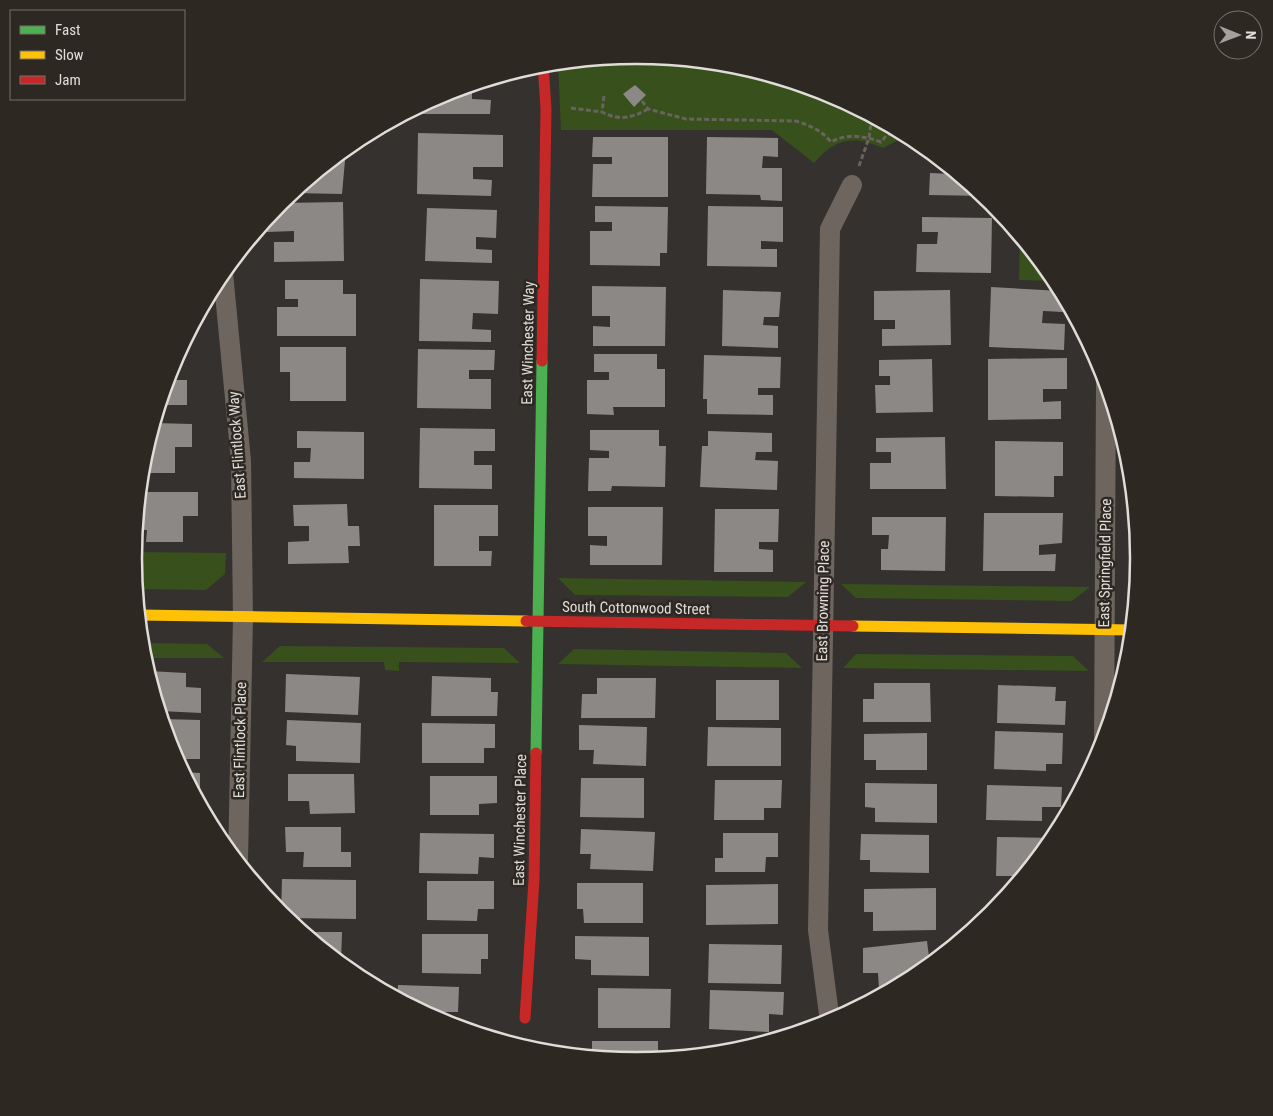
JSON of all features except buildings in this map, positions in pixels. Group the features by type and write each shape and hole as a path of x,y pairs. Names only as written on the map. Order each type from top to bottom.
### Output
{"street":[{"name":"East Winchester Way","path":"538,622 546,109 544,72"},
{"name":"East Browning Place","path":"829,1014 818,930 830,229 852,185"},
{"name":"East Flintlock Way","path":"224,286 241,462 243,618"},
{"name":"East Springfield Place","path":"1104,720 1106,402"},
{"name":"South Cottonwood Street","path":"145,615 1126,630"},
{"name":"East Flintlock Place","path":"238,851 243,618"},
{"name":"East Winchester Place","path":"525,1018 534,880 538,622"}],"path":[{"path":"602,112 604,96"},
{"path":"642,101 648,109 686,119 796,121 824,133 831,142 845,136 869,138 881,142 890,134"},
{"path":"546,109 581,108 624,118 634,116 648,109"},
{"path":"852,185 869,138 871,123"}],"green space":[{"path":"636,64 701,68 733,73 764,81 826,101 899,140 883,148 863,141 846,141 830,148 814,163 772,130 561,130 558,70 604,65"},
{"path":"1020,246 1045,281 1019,280"},
{"path":"142,552 226,553 225,574 206,590 143,589"},
{"path":"558,578 806,582 788,597 575,595"},
{"path":"841,584 1090,587 1072,601 856,598"},
{"path":"150,643 207,644 224,658 153,658"},
{"path":"280,646 504,648 520,663 399,662 399,671 385,670 384,662 262,662"},
{"path":"574,649 786,653 802,668 558,664"},
{"path":"856,654 1073,656 1089,671 843,668"}],"traffic: fast":[{"path":"536,753 542,361"}],"traffic: slow":[{"path":"145,615 526,621"},
{"path":"853,626 1126,630"}],"traffic: jam":[{"path":"542,361 546,109 544,72"},
{"path":"526,621 853,626"},
{"path":"525,1018 534,880 536,753"}]}
